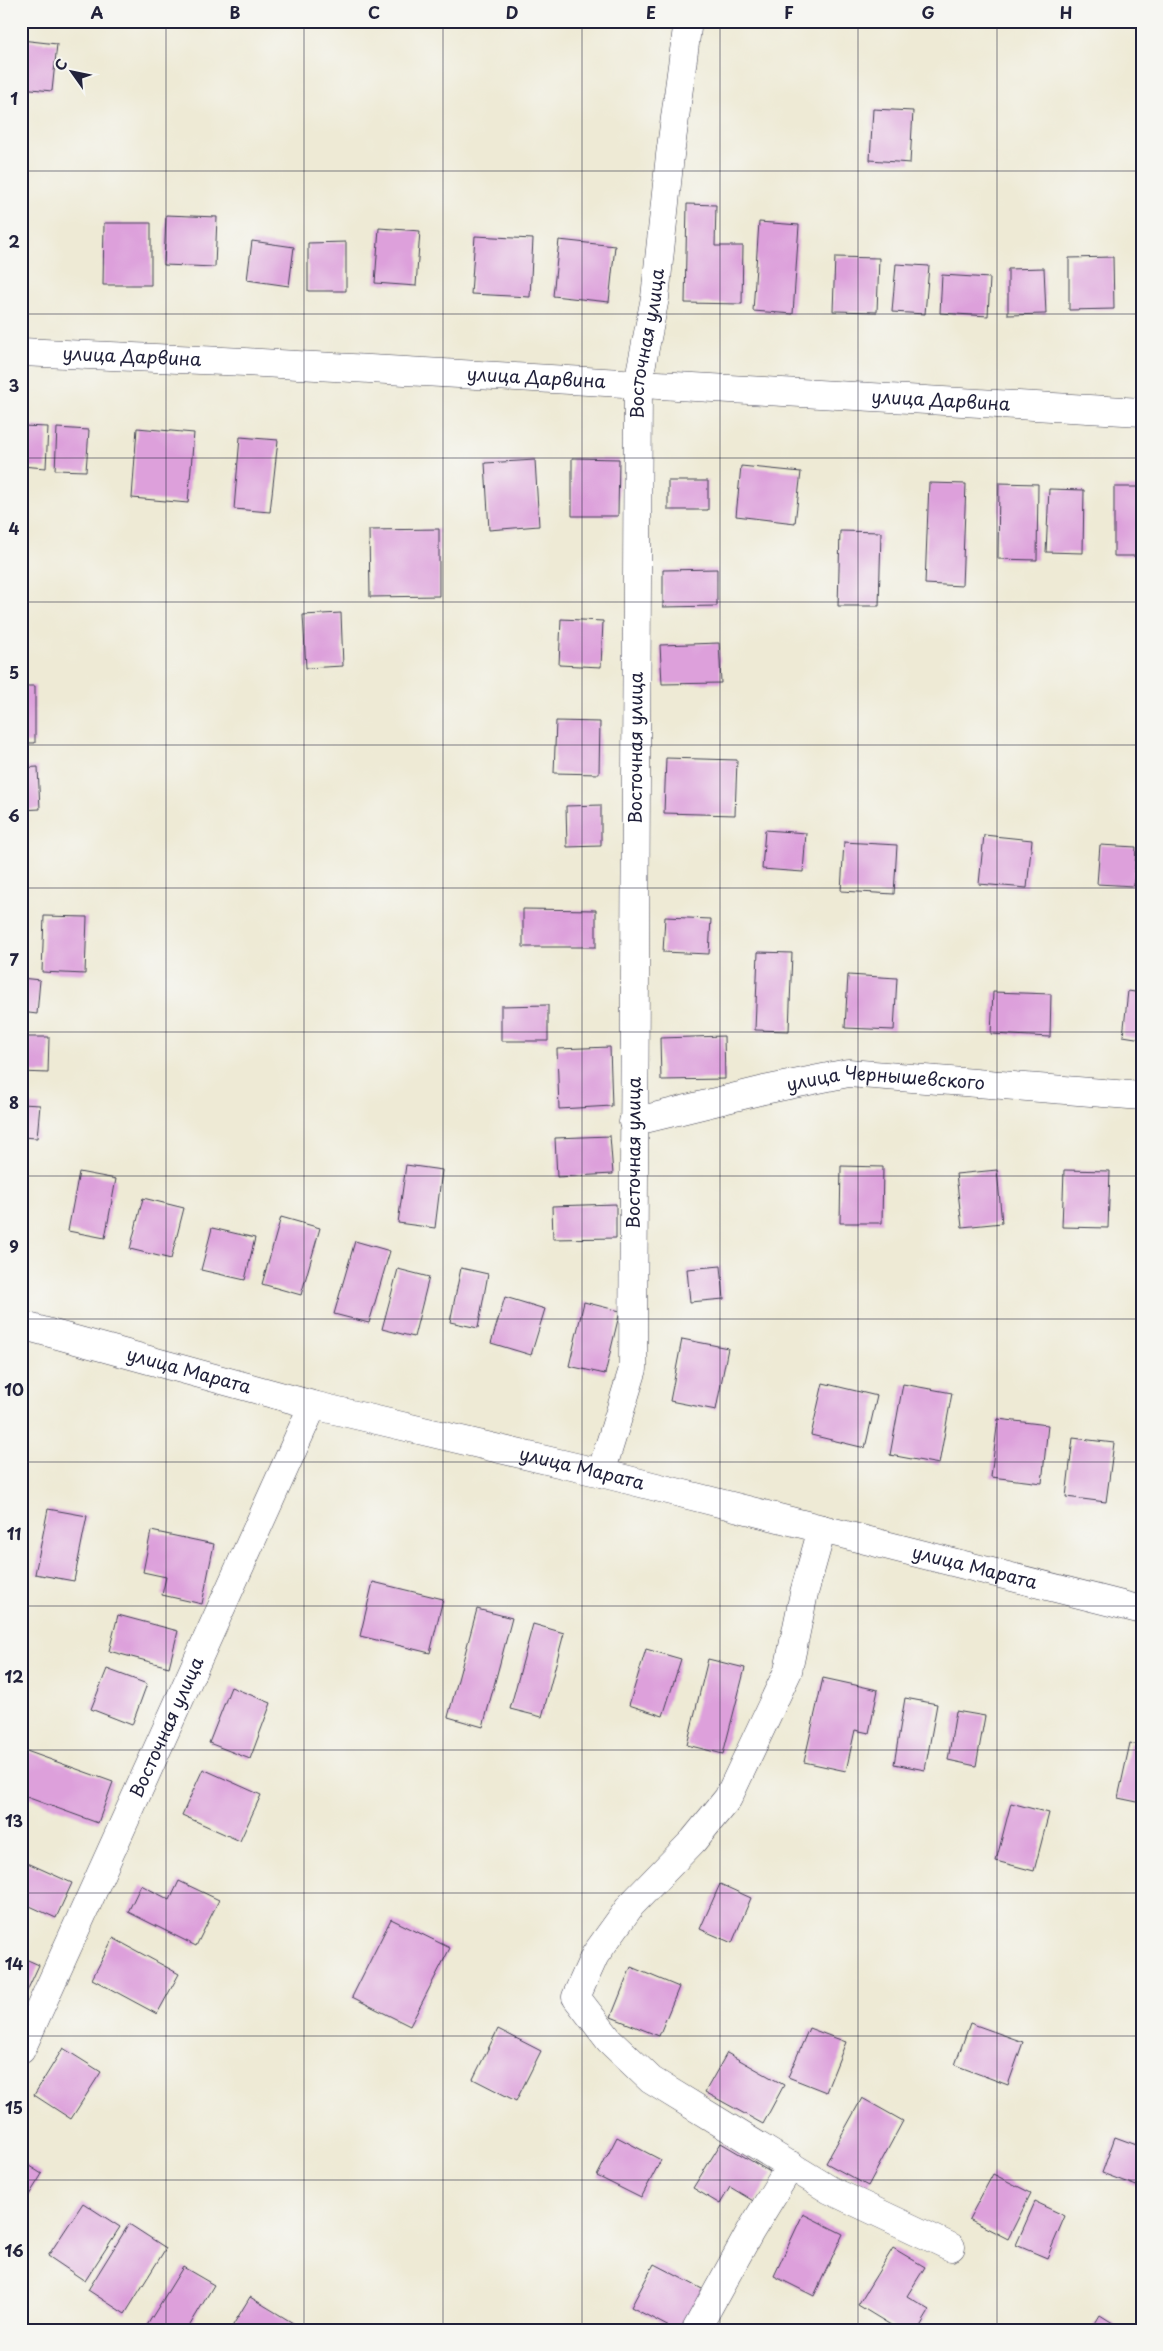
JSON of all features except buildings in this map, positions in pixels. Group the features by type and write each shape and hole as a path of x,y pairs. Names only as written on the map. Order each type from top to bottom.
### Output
{"street":[{"name":"Восточная улица","path":"602,1474 633,1369 638,383 655,298 670,155 688,21"},
{"name":"улица Дарвина","path":"21,352 638,383 1142,412"},
{"name":"улица Чернышевского","path":"633,1122 764,1090 848,1074 1142,1096"},
{"name":"улица Марата","path":"21,1326 313,1405 602,1474 1142,1610"},
{"name":"Восточная улица","path":"21,2050 313,1405"},
{"path":"822,1529 804,1593 788,1671 728,1798 693,1841 631,1905 594,1955 576,1998 609,2040 651,2080 830,2190 951,2247"},
{"path":"696,2330 750,2232 791,2165"}]}
